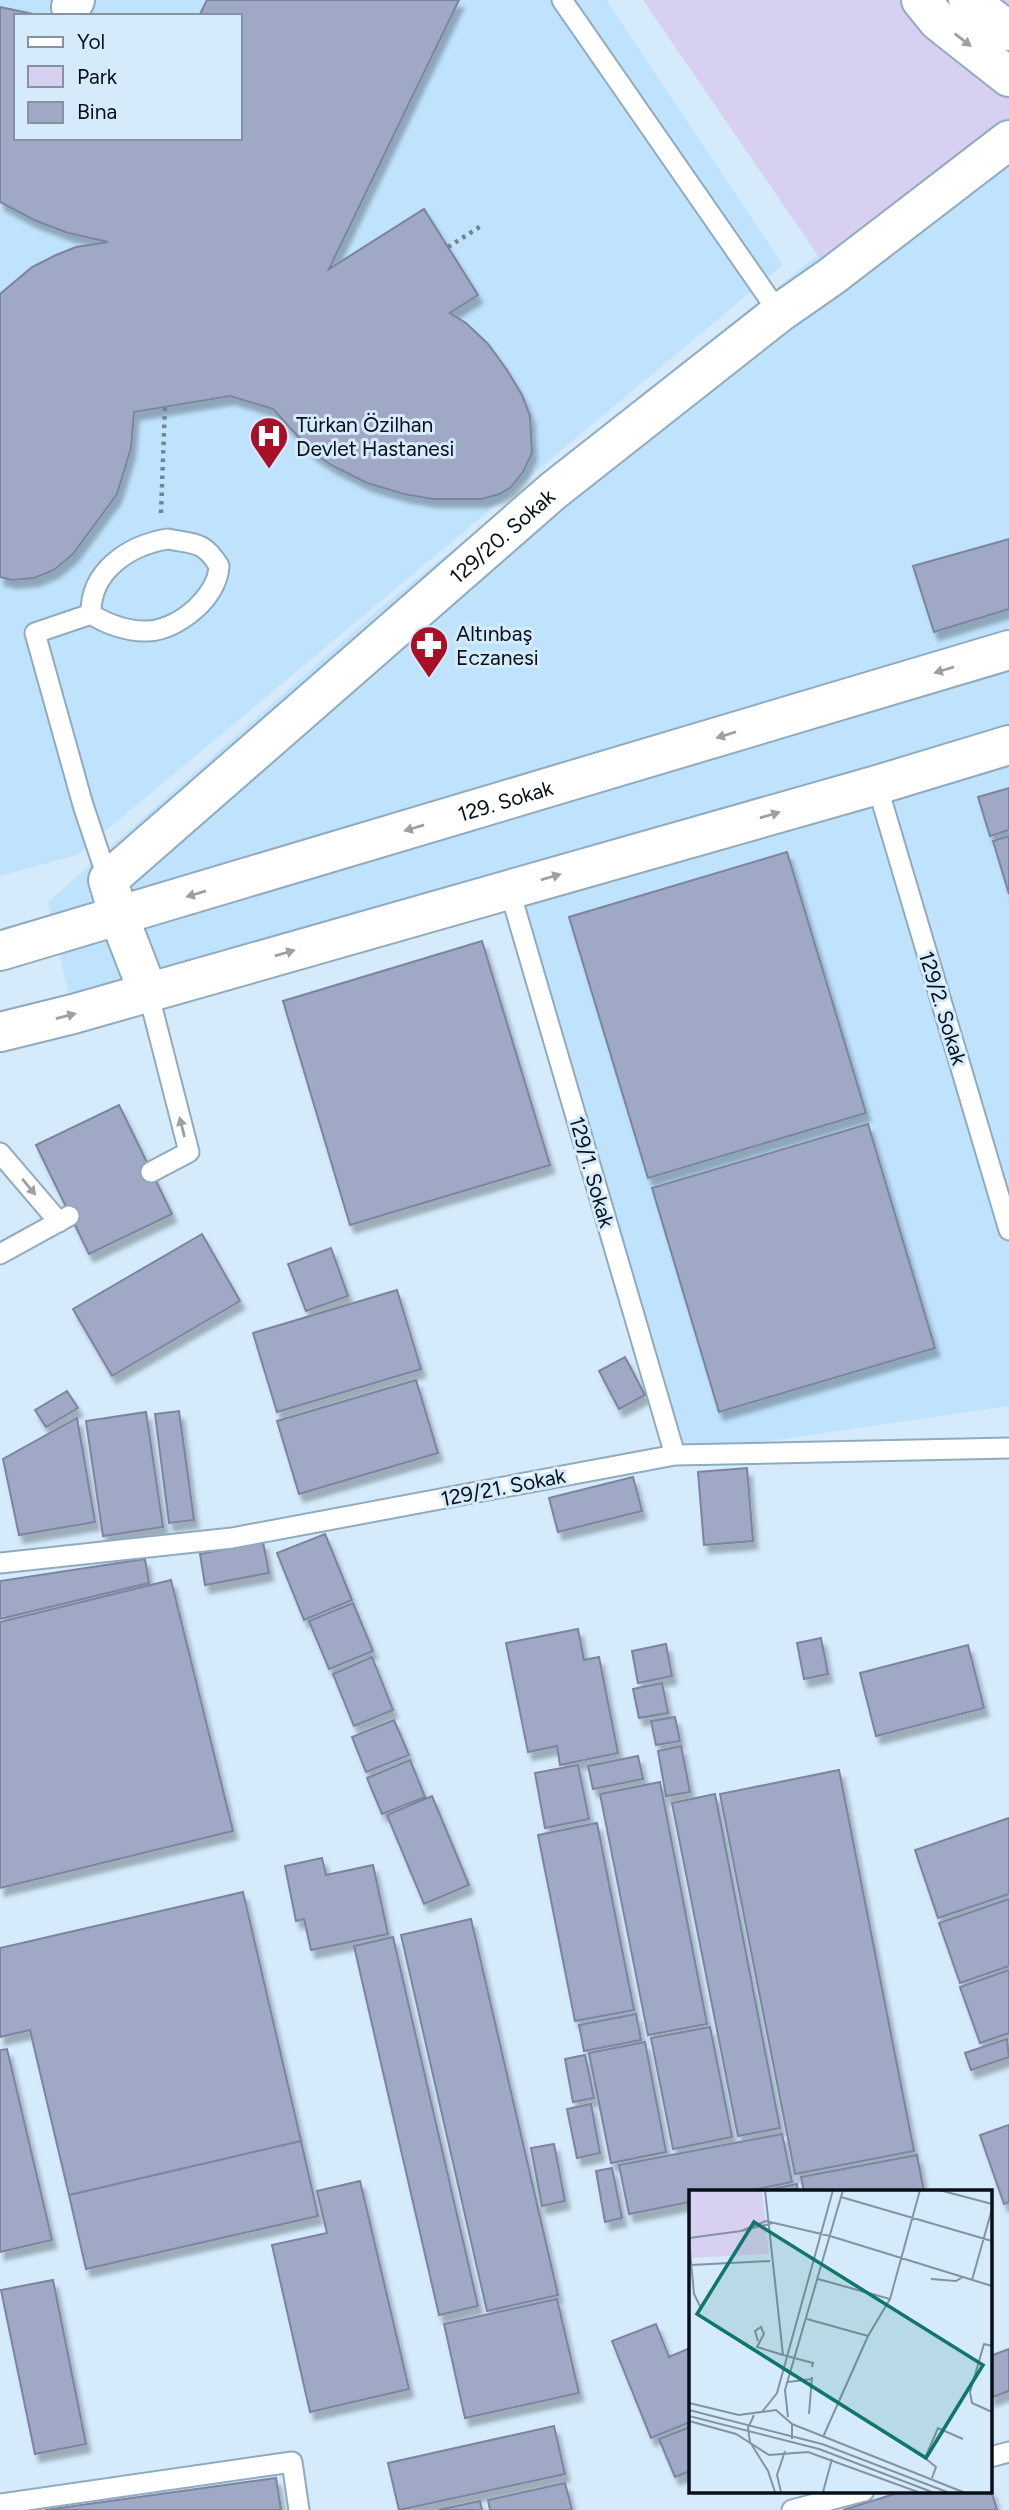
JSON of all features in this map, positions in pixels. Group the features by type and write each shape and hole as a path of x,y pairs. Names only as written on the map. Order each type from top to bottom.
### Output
{"street":[{"path":"921,0 939,21 1009,77"},
{"path":"968,0 1009,31"},
{"name":"129/20. Sokak","path":"108,880 553,491 779,313 832,276 1009,140"},
{"name":"129. Sokak","path":"0,951 1009,650"},
{"path":"0,1032 877,785 1009,745"},
{"path":"108,880 148,992"}],"lane":[{"path":"562,0 779,313"},
{"path":"92,614 95,592 106,570 121,556 160,540 193,542 205,547 219,566 219,572 204,598 174,624 150,631 135,631 110,624 92,614 36,634 83,805 108,880"},
{"name":"129/2. Sokak","path":"877,785 1009,1230"},
{"name":"129/1. Sokak","path":"509,888 675,1455"},
{"path":"148,992 189,1152 151,1172"},
{"path":"0,1153 65,1219 0,1254"},
{"name":"129/21. Sokak","path":"0,1563 232,1538 675,1455 1009,1448"},
{"path":"992,2456 1009,2452"},
{"path":"0,2504 292,2462 299,2510"},
{"path":"792,2510 860,2492"}],"path":[{"path":"447,247 481,226"},
{"path":"160,540 165,405"}],"shaded area":[{"name":"Türkan Özilhan Devlet Hastanesi","path":"0,0 606,0 783,265 77,855 0,876"},
{"path":"1009,100 1009,1406 675,1455 509,889 73,1014 48,902 378,610"}],"green space":[{"path":"643,0 1009,0 1009,140 832,276"}],"building":[{"path":"207,0 459,0 329,269 424,209 478,295 450,313 466,323 488,344 522,395 530,416 532,453 523,472 511,487 500,494 482,499 432,499 367,483 333,466 313,453 273,409 230,396 134,412 131,448 117,494 73,554 54,570 34,578 12,580 0,577 0,294 32,267 56,255 76,247 108,242 68,233 34,220 0,202 0,7 33,14 14,14 14,140 242,140 242,14 200,14"},
{"path":"1009,539 1009,609 934,632 913,566"},
{"path":"1009,788 1009,830 990,836 978,797"},
{"path":"1009,836 1009,894 993,841"},
{"path":"787,852 866,1113 648,1178 569,917"},
{"path":"482,941 550,1165 350,1225 283,1001"},
{"path":"119,1105 172,1214 89,1254 36,1145"},
{"path":"868,1124 935,1348 719,1412 652,1188"},
{"path":"202,1234 240,1301 112,1376 73,1309"},
{"path":"331,1248 348,1296 306,1311 288,1264"},
{"path":"397,1290 421,1369 277,1412 253,1333"},
{"path":"625,1357 645,1395 619,1409 599,1371"},
{"path":"416,1380 438,1453 299,1494 277,1421"},
{"path":"67,1391 78,1408 46,1427 35,1410"},
{"path":"179,1411 194,1520 169,1523 155,1414"},
{"path":"146,1412 163,1527 103,1536 86,1421"},
{"path":"77,1418 95,1522 19,1535 3,1459"},
{"path":"747,1468 753,1541 704,1545 698,1472"},
{"path":"633,1477 642,1511 558,1532 549,1498"},
{"path":"325,1534 352,1600 304,1620 277,1553"},
{"path":"263,1542 269,1573 205,1585 200,1554"},
{"path":"145,1559 149,1583 0,1619 0,1581"},
{"path":"171,1580 233,1831 0,1888 0,1622"},
{"path":"353,1603 373,1651 329,1669 309,1621"},
{"path":"578,1629 584,1660 599,1657 618,1753 560,1765 557,1746 528,1752 506,1643"},
{"path":"821,1638 828,1674 804,1679 797,1643"},
{"path":"666,1644 672,1676 638,1683 632,1651"},
{"path":"968,1645 984,1708 876,1736 860,1673"},
{"path":"372,1657 393,1710 354,1726 333,1674"},
{"path":"662,1683 668,1713 639,1718 633,1689"},
{"path":"675,1717 680,1741 656,1745 651,1721"},
{"path":"394,1720 409,1755 366,1772 352,1737"},
{"path":"681,1746 690,1792 666,1796 658,1751"},
{"path":"638,1756 643,1779 593,1789 588,1766"},
{"path":"410,1760 425,1797 382,1814 367,1778"},
{"path":"578,1765 589,1819 545,1828 535,1773"},
{"path":"839,1770 914,2151 795,2174 720,1794"},
{"path":"660,1782 707,2024 648,2035 600,1794"},
{"path":"715,1794 780,2128 738,2136 672,1803"},
{"path":"432,1796 469,1885 424,1904 387,1815"},
{"path":"1009,1818 1009,1894 938,1918 915,1850"},
{"path":"597,1823 634,2010 575,2021 538,1835"},
{"path":"322,1858 326,1875 373,1865 388,1934 311,1950 304,1919 296,1921 285,1866"},
{"path":"243,1892 301,2141 69,2195 30,2030 0,2037 0,1948"},
{"path":"1009,1899 1009,1966 960,1983 939,1923"},
{"path":"471,1919 558,2295 487,2311 401,1935"},
{"path":"393,1937 478,2306 439,2315 354,1946"},
{"path":"1009,1970 1009,2033 980,2043 960,1987"},
{"path":"636,2014 641,2040 584,2051 579,2025"},
{"path":"710,2027 732,2137 673,2149 651,2038"},
{"path":"1007,2039 1009,2057 971,2070 965,2053"},
{"path":"645,2042 666,2152 611,2163 589,2053"},
{"path":"7,2049 52,2240 0,2252 0,2050"},
{"path":"585,2055 594,2098 573,2102 565,2059"},
{"path":"591,2104 600,2153 577,2158 567,2109"},
{"path":"1009,2125 1009,2202 1004,2204 980,2135"},
{"path":"782,2134 792,2182 753,2190 689,2190 689,2202 629,2214 619,2165"},
{"path":"301,2141 318,2216 86,2269 69,2195"},
{"path":"554,2144 565,2201 542,2206 531,2148"},
{"path":"917,2155 924,2190 804,2190 801,2177"},
{"path":"612,2168 622,2218 605,2222 596,2171"},
{"path":"360,2181 409,2389 310,2412 272,2245 327,2233 317,2191"},
{"path":"797,2184 798,2190 767,2190"},
{"path":"53,2280 86,2444 35,2454 1,2290"},
{"path":"557,2299 579,2393 465,2418 444,2324"},
{"path":"656,2324 669,2357 689,2348 689,2422 651,2438 612,2341"},
{"path":"1009,2349 1009,2391 992,2397 992,2355"},
{"path":"554,2426 565,2474 399,2510 388,2463"},
{"path":"689,2427 689,2471 675,2477 659,2439"},
{"path":"276,2478 281,2510 45,2510"},
{"path":"565,2483 572,2510 490,2510 488,2500"},
{"path":"901,2492 992,2492 997,2510 843,2510"},
{"path":"480,2501 482,2510 438,2510"}],"place":[{"name":"Türkan Özilhan Devlet Hastanesi","path":"269,470"},
{"name":"Altınbaş Eczanesi","path":"429,679"}]}
